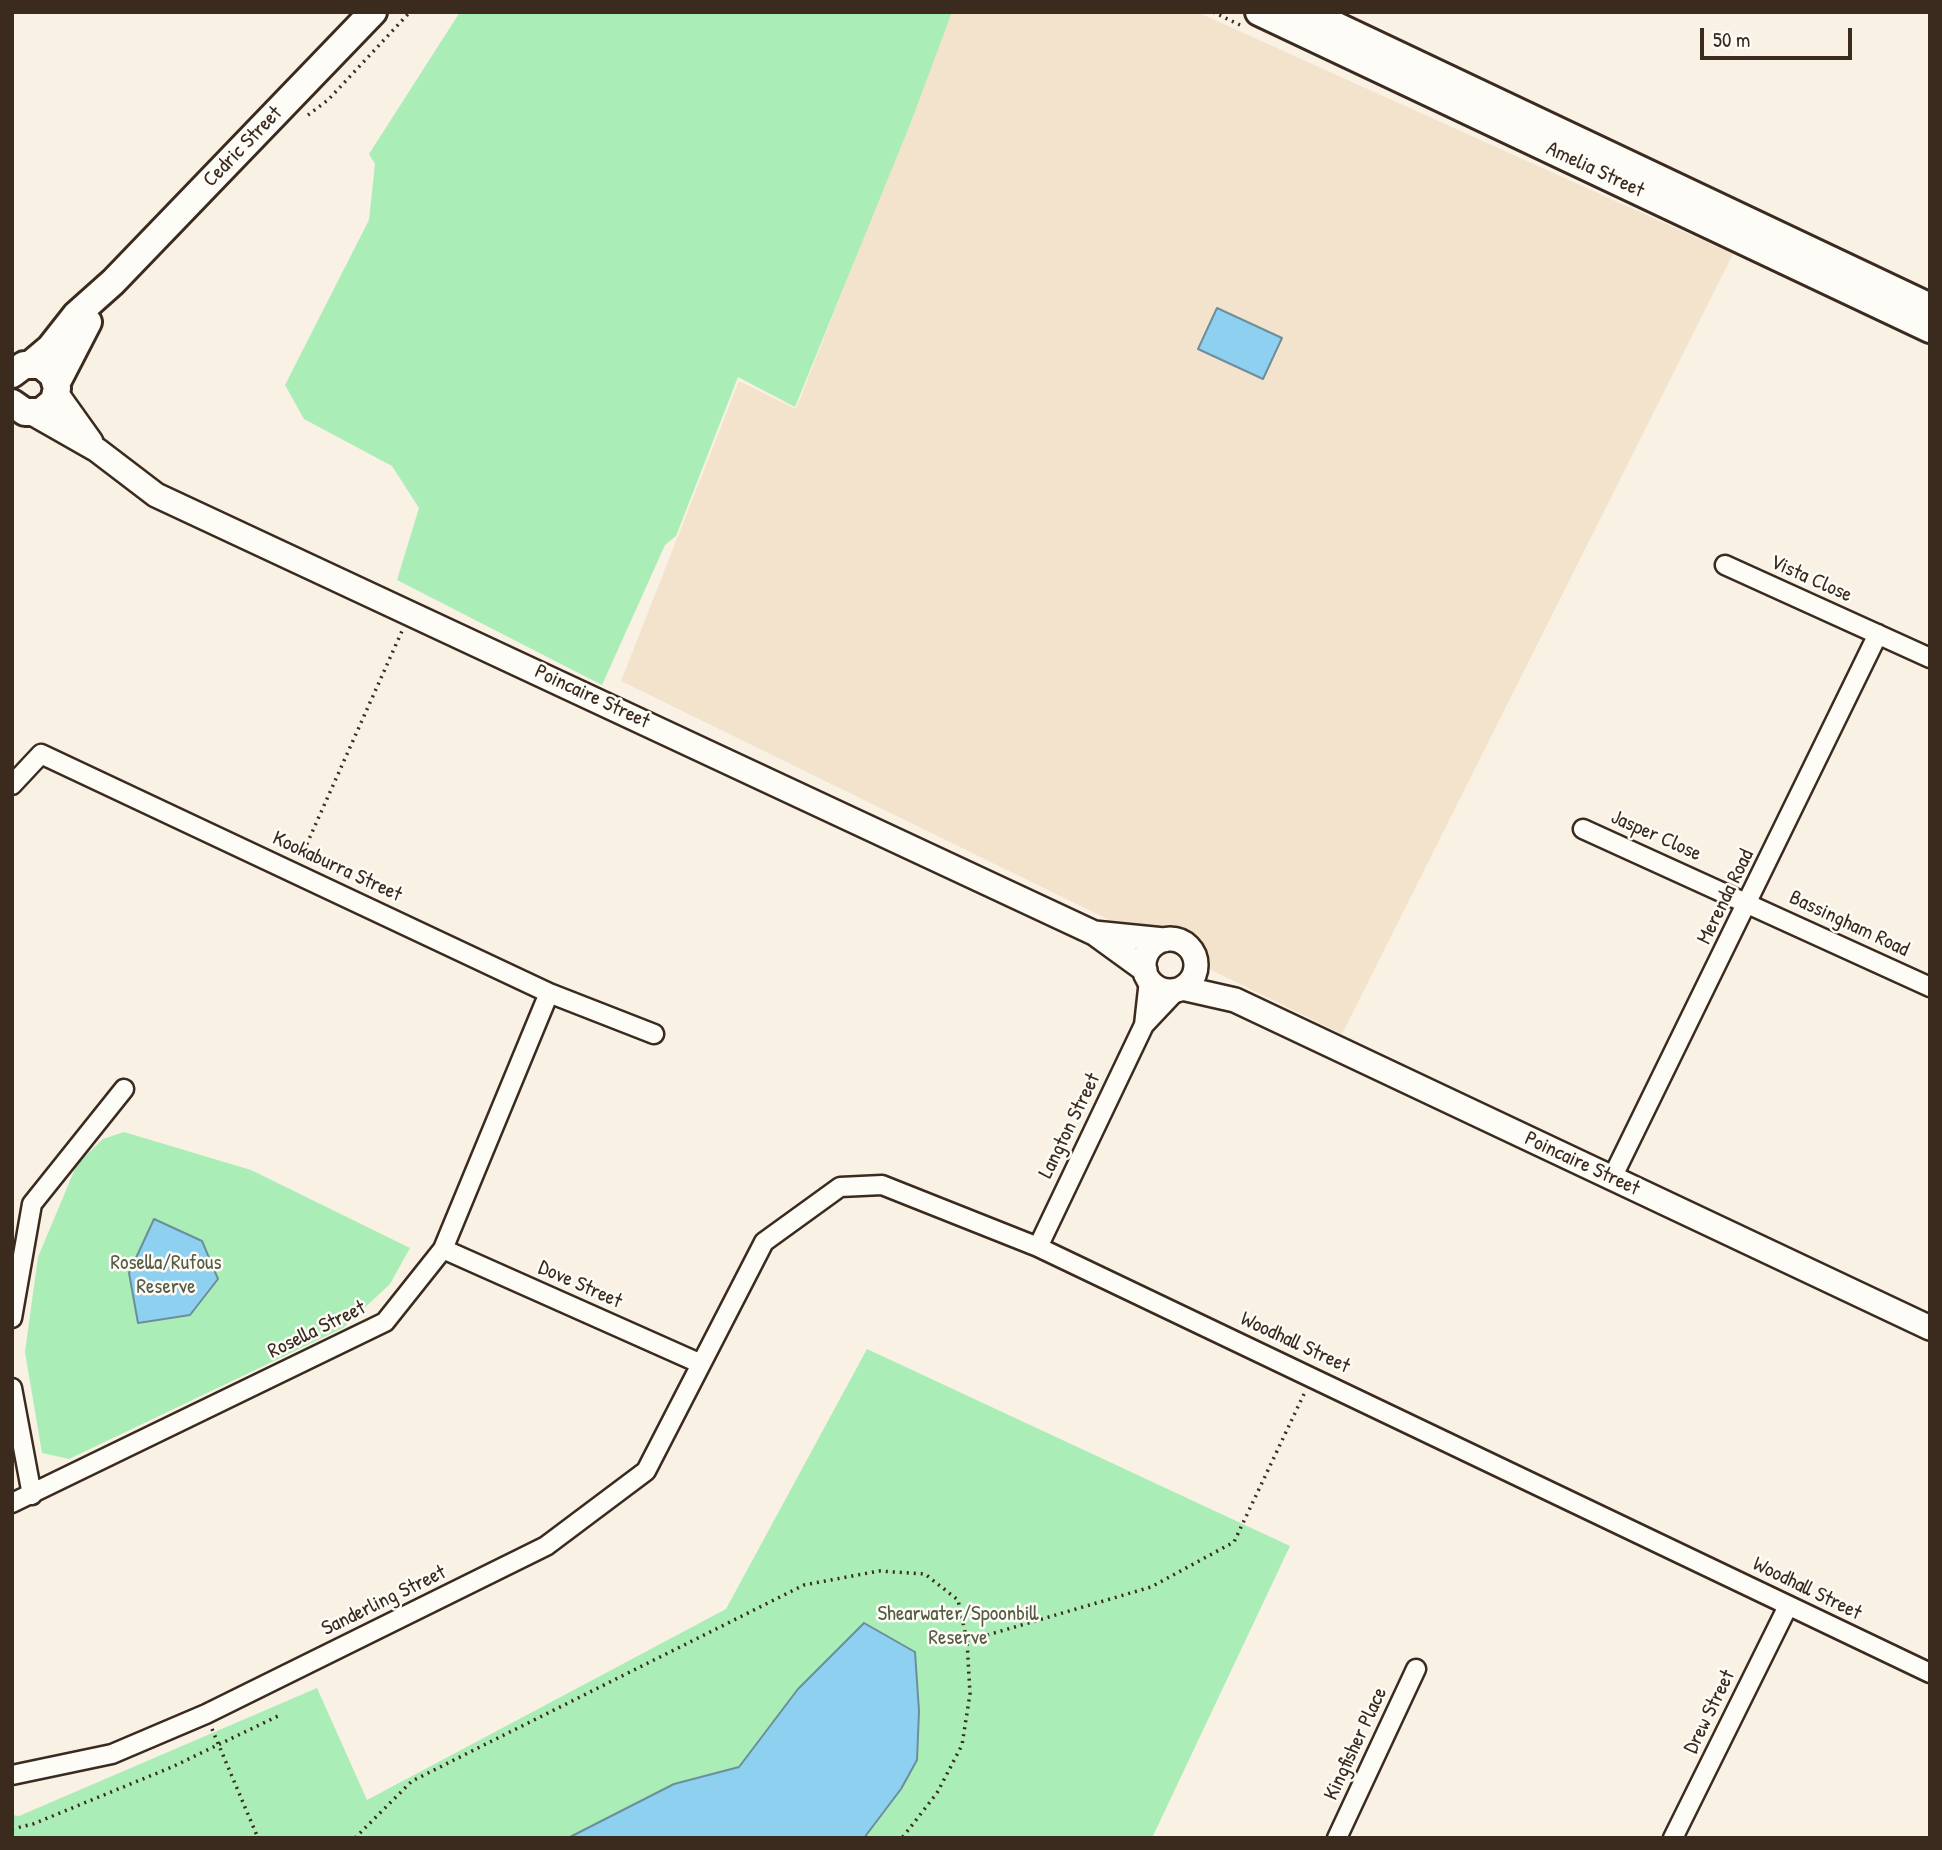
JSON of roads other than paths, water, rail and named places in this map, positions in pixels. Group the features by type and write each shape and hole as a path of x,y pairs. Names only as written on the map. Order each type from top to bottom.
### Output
{"main road":[{"name":"Cedric Street","path":"22,369 50,348 88,303 113,282 373,12"},
{"name":"Amelia Street","path":"1307,12 1930,307"},
{"name":"Amelia Street","path":"1261,13 1930,329"},
{"name":"Cedric Street","path":"19,410 48,408 80,333 113,282"},
{"name":"Cedric Street","path":"22,369 46,368 57,388"}],"street":[{"name":"Poincaire Street","path":"57,388 97,450"},
{"name":"Poincaire Street","path":"19,410 97,450 156,495 1094,933 1147,975"},
{"name":"Vista Close","path":"1725,565 1930,659"},
{"name":"Merenda Road","path":"1612,1178 1878,634"},
{"name":"Kookaburra Street","path":"12,785 41,754 549,993 654,1034"},
{"name":"Jasper Close","path":"1583,829 1748,903"},
{"name":"Bassingham Road","path":"1748,903 1930,987"},
{"name":"Poincaire Street","path":"1094,933 1164,940"},
{"path":"1164,940 1185,944 1196,962 1194,975 1179,989 1161,990 1147,975 1149,951 1164,940"},
{"name":"Poincaire Street","path":"1196,962 1235,1000"},
{"name":"Langton Street","path":"1144,1025 1147,975"},
{"name":"Poincaire Street","path":"1179,989 1235,1000 1930,1328"},
{"name":"Langton Street","path":"1038,1247 1144,1025 1179,989"},
{"name":"Rosella Street","path":"12,1503 384,1322 443,1249 549,993"},
{"path":"12,1318 32,1204 124,1089"},
{"name":"Woodhall Street","path":"699,1363 764,1242 840,1187 882,1185 1038,1247 1930,1673"},
{"name":"Dove Street","path":"443,1249 699,1363"},
{"name":"Sanderling Street","path":"12,1775 112,1754 206,1714 546,1546 646,1471 699,1363"},
{"path":"12,1388 32,1495"},
{"name":"Drew Street","path":"1673,1838 1788,1606"},
{"name":"Kingfisher Place","path":"1336,1838 1416,1669"}],"water":[{"path":"1217,308 1282,338 1263,379 1198,349"},
{"path":"154,1219 202,1241 218,1279 190,1315 138,1323 129,1273"},
{"path":"864,1623 915,1652 919,1711 917,1760 901,1789 864,1838 568,1838 674,1784 739,1767 798,1689"}],"park label":[{"name":"Rosella/Rufous Reserve","path":"166,1275"},
{"name":"Shearwater/Spoonbill Reserve","path":"958,1626"}]}
